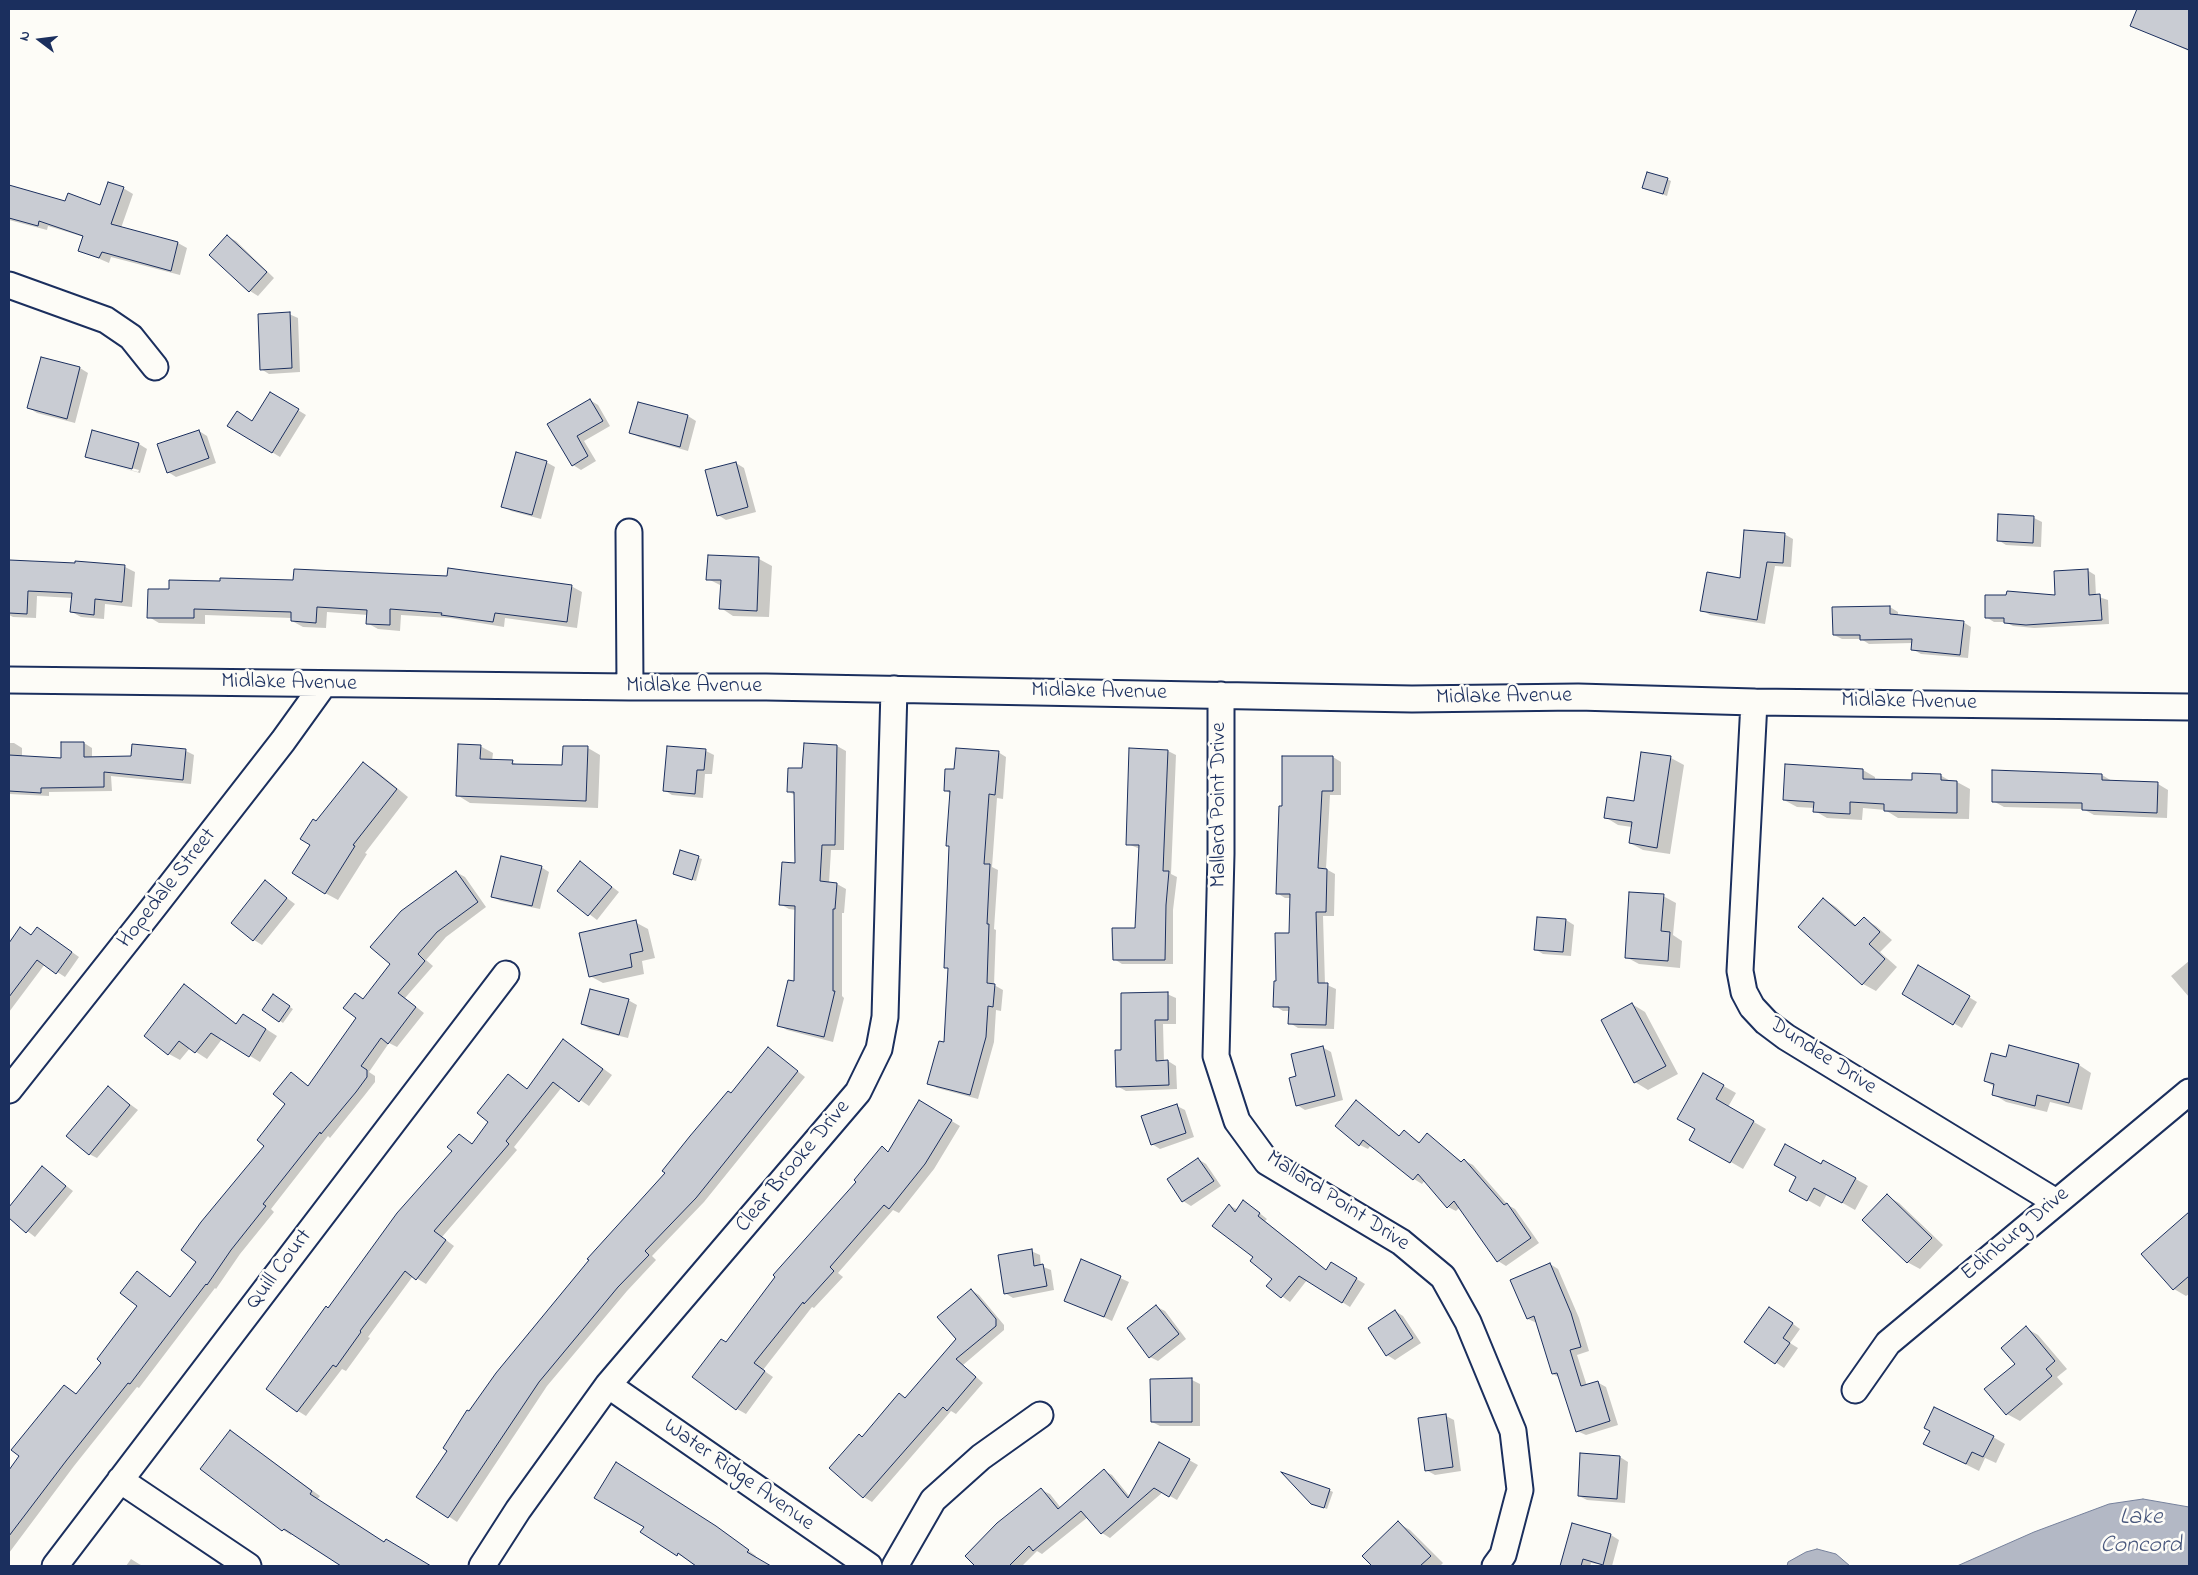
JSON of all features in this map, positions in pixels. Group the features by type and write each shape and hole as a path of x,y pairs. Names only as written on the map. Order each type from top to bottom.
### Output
{"street":[{"path":"9,285 106,320 131,337 155,367"},
{"path":"629,532 630,687"},
{"name":"Midlake Avenue","path":"9,680 894,689 1412,699 1578,696 1754,702 2189,707"},
{"name":"Hopedale Street","path":"9,1090 283,741 324,684"},
{"name":"Clear Brooke Drive","path":"482,1566 518,1510 608,1385 858,1092 879,1049 886,1017 894,689"},
{"name":"Mallard Point Drive","path":"1221,695 1221,854 1216,1056 1237,1121 1267,1162 1401,1242 1443,1276 1468,1322 1514,1431 1520,1490 1503,1555 1495,1566"},
{"name":"Dundee Drive","path":"1754,702 1740,970 1744,992 1752,1007 1766,1022 1786,1037 2056,1202"},
{"name":"Quill Court","path":"55,1566 506,974"},
{"name":"Edinburg Drive","path":"1855,1390 1888,1342 2189,1092"},
{"name":"Water Ridge Avenue","path":"608,1385 869,1566"},
{"path":"896,1566 932,1500 981,1457 1040,1415"},
{"path":"120,1480 248,1566"}],"water":[{"name":"Lake Concord","path":"2143,1499 2189,1507 2189,1566 1957,1566 2034,1532 2109,1504"},
{"path":"1817,1549 1836,1554 1850,1566 1787,1566 1788,1562 1806,1552"}],"building":[{"path":"2137,9 2189,9 2189,50 2130,26"},
{"path":"1647,172 1668,178 1663,194 1642,188"},
{"path":"108,182 124,187 111,224 178,242 171,271 102,252 99,258 78,251 83,236 39,221 38,226 9,218 9,185 65,201 68,193 100,205"},
{"path":"227,235 267,272 249,292 209,255"},
{"path":"290,312 292,368 260,370 258,314"},
{"path":"41,357 80,367 67,419 27,408"},
{"path":"270,392 299,409 272,453 227,426 237,411 252,421"},
{"path":"590,399 603,421 577,436 588,456 572,466 547,424"},
{"path":"638,402 688,415 680,447 629,433"},
{"path":"92,430 139,443 132,469 85,457"},
{"path":"199,430 209,458 167,473 157,444"},
{"path":"516,452 547,461 532,515 501,507"},
{"path":"736,462 748,507 717,516 705,470"},
{"path":"1998,514 2034,516 2033,543 1997,541"},
{"path":"1744,530 1785,533 1783,563 1767,562 1757,620 1700,611 1707,572 1740,578"},
{"path":"708,555 759,557 757,611 719,609 721,580 706,580"},
{"path":"9,560 75,563 75,561 125,565 122,602 95,599 94,615 70,612 72,593 28,591 27,614 9,613"},
{"path":"448,568 572,585 567,622 495,613 493,622 441,615 442,613 390,609 390,625 366,624 367,610 317,607 316,623 291,621 291,612 194,609 194,618 147,618 148,589 169,589 169,580 220,581 220,578 293,580 294,569 447,576"},
{"path":"2088,569 2089,595 2100,594 2102,620 2026,625 2004,623 2004,618 1985,618 1985,595 2006,595 2007,591 2055,595 2054,571"},
{"path":"1890,606 1890,614 1964,621 1960,655 1911,650 1912,639 1860,640 1860,635 1833,635 1832,607"},
{"path":"61,742 84,742 84,757 131,756 132,744 186,749 183,780 104,772 104,787 41,788 41,793 9,791 9,755 61,758"},
{"path":"804,743 837,745 835,845 822,845 820,881 837,883 835,909 833,909 833,991 835,991 824,1037 777,1026 788,980 794,981 795,906 779,905 782,862 795,863 794,792 787,792 788,768 802,768"},
{"path":"458,744 481,745 480,759 513,760 512,764 562,765 563,746 588,746 586,801 456,796"},
{"path":"667,746 706,749 704,770 697,770 695,794 663,791"},
{"path":"956,748 999,751 995,795 989,794 984,864 990,864 987,983 995,984 993,1007 988,1006 986,1037 970,1095 927,1084 939,1041 944,1042 948,968 944,968 949,846 946,846 950,791 944,791 945,769 954,769"},
{"path":"1129,748 1168,750 1163,871 1169,871 1165,960 1113,960 1112,928 1135,928 1139,845 1126,845"},
{"path":"1641,752 1671,756 1657,848 1629,843 1632,822 1604,818 1607,797 1634,801"},
{"path":"1282,756 1333,756 1333,791 1322,791 1318,868 1327,869 1326,912 1316,912 1318,983 1328,983 1326,1025 1288,1024 1289,1007 1273,1007 1274,981 1276,981 1275,933 1289,933 1290,894 1276,894 1279,806 1282,806"},
{"path":"363,762 397,789 353,845 355,846 325,894 292,873 310,845 300,839 313,819 316,821"},
{"path":"1785,764 1863,769 1863,779 1912,780 1912,773 1941,774 1941,780 1957,781 1957,813 1884,811 1884,804 1850,802 1850,814 1813,812 1814,802 1783,800"},
{"path":"1992,770 2102,774 2102,780 2158,782 2157,813 2082,810 2082,803 1992,802"},
{"path":"680,850 699,856 692,880 673,874"},
{"path":"501,856 542,866 532,906 491,897"},
{"path":"580,861 612,887 588,916 557,891"},
{"path":"456,871 478,902 437,932 418,954 425,961 398,993 416,1007 388,1044 381,1038 361,1066 367,1070 367,1077 356,1092 321,1134 320,1132 263,1204 266,1206 231,1250 207,1285 130,1384 128,1383 66,1461 9,1536 9,1470 19,1456 11,1450 64,1385 76,1394 101,1363 97,1359 137,1306 120,1293 137,1271 170,1297 196,1262 181,1250 201,1222 264,1146 257,1140 285,1104 273,1094 291,1072 308,1086 356,1018 343,1008 355,993 363,999 390,964 370,947 401,911"},
{"path":"265,880 287,898 253,941 231,923"},
{"path":"1629,892 1664,894 1661,931 1670,932 1668,961 1625,958"},
{"path":"1823,898 1855,926 1864,917 1880,932 1869,944 1885,959 1862,985 1798,927"},
{"path":"1537,917 1566,919 1563,952 1534,950"},
{"path":"636,920 643,951 630,954 632,967 589,977 579,933"},
{"path":"20,927 31,935 37,927 72,952 56,974 37,960 9,997 9,943"},
{"path":"1918,965 1970,996 1953,1025 1902,994"},
{"path":"184,984 236,1024 243,1014 266,1029 249,1057 211,1033 195,1053 179,1041 168,1055 144,1036"},
{"path":"590,989 629,999 619,1035 581,1024"},
{"path":"1168,992 1168,1020 1155,1020 1156,1061 1168,1060 1169,1085 1116,1087 1115,1050 1121,1050 1121,993"},
{"path":"273,994 290,1006 279,1022 262,1010"},
{"path":"1632,1003 1666,1066 1634,1083 1601,1020"},
{"path":"563,1039 603,1069 579,1102 553,1082 506,1141 509,1144 434,1231 446,1240 416,1280 405,1271 360,1331 336,1367 333,1365 297,1412 266,1389 397,1213 452,1151 447,1147 459,1134 472,1144 488,1122 477,1113 508,1074 527,1089"},
{"path":"2009,1045 2079,1064 2069,1103 2037,1095 2035,1106 1992,1095 1994,1084 1984,1081 1991,1053 2006,1057"},
{"path":"1323,1046 1335,1096 1296,1106 1289,1078 1296,1076 1291,1054"},
{"path":"768,1047 798,1071 696,1198 645,1251 649,1255 618,1287 539,1382 448,1518 416,1497 447,1451 443,1448 467,1410 469,1411 496,1373 589,1260 587,1259 665,1173 662,1171 690,1136 728,1091 731,1093"},
{"path":"1703,1073 1724,1085 1716,1099 1754,1121 1730,1163 1689,1140 1695,1129 1677,1119"},
{"path":"108,1086 130,1105 89,1155 66,1136"},
{"path":"919,1100 952,1120 925,1164 889,1209 884,1205 830,1267 834,1271 804,1304 803,1302 754,1363 765,1371 736,1410 692,1377 721,1339 726,1342 775,1277 773,1275 856,1182 854,1180 882,1146 888,1152"},
{"path":"1356,1100 1399,1136 1404,1130 1419,1143 1427,1133 1461,1162 1464,1159 1504,1205 1507,1203 1531,1238 1497,1262 1454,1201 1447,1208 1418,1174 1413,1180 1363,1140 1359,1146 1335,1126"},
{"path":"1177,1104 1186,1133 1151,1145 1141,1116"},
{"path":"1785,1144 1821,1164 1823,1160 1856,1178 1842,1203 1814,1188 1807,1201 1789,1191 1796,1177 1774,1165"},
{"path":"1198,1158 1214,1181 1182,1202 1167,1179"},
{"path":"42,1166 66,1186 26,1233 9,1218 9,1207"},
{"path":"1887,1194 1932,1238 1907,1263 1862,1220"},
{"path":"1243,1200 1260,1213 1258,1216 1326,1270 1331,1262 1357,1278 1342,1303 1299,1276 1281,1298 1266,1286 1272,1279 1250,1261 1253,1257 1212,1226 1229,1204 1235,1212"},
{"path":"2189,1212 2189,1276 2173,1290 2141,1254"},
{"path":"1032,1249 1034,1266 1043,1264 1047,1286 1004,1294 998,1255"},
{"path":"1081,1259 1121,1276 1104,1317 1064,1301"},
{"path":"1550,1263 1571,1313 1581,1347 1570,1350 1581,1386 1598,1381 1610,1421 1576,1432 1557,1373 1552,1374 1534,1316 1527,1319 1510,1280"},
{"path":"971,1289 996,1319 996,1326 956,1359 976,1377 947,1411 943,1407 863,1498 829,1468 859,1434 862,1437 899,1393 905,1398 956,1339 937,1317"},
{"path":"1156,1305 1179,1334 1149,1358 1127,1328"},
{"path":"1769,1307 1793,1323 1783,1338 1790,1343 1775,1364 1744,1342"},
{"path":"1395,1310 1413,1338 1386,1356 1368,1328"},
{"path":"2026,1326 2055,1361 2046,1369 2052,1376 2006,1415 1984,1389 2015,1364 2001,1348"},
{"path":"1192,1378 1192,1422 1151,1422 1150,1379"},
{"path":"1934,1407 1994,1436 1983,1457 1972,1452 1966,1464 1923,1444 1930,1431 1924,1428"},
{"path":"1446,1414 1453,1467 1425,1471 1418,1418"},
{"path":"230,1430 312,1491 310,1494 384,1542 386,1539 431,1566 341,1566 284,1529 282,1531 200,1469"},
{"path":"1159,1442 1190,1459 1169,1497 1154,1488 1101,1534 1081,1511 1033,1551 1029,1546 1009,1566 975,1566 965,1556 997,1523 1041,1488 1058,1509 1104,1469 1128,1498"},
{"path":"1580,1453 1620,1456 1617,1499 1578,1496"},
{"path":"616,1462 716,1526 749,1550 747,1552 771,1566 696,1566 678,1553 677,1556 640,1532 644,1527 594,1498"},
{"path":"1281,1472 1330,1489 1324,1508 1311,1504"},
{"path":"1398,1521 1431,1556 1420,1566 1372,1566 1362,1556"},
{"path":"1572,1523 1611,1534 1603,1565 1583,1559 1581,1566 1560,1566"}]}
